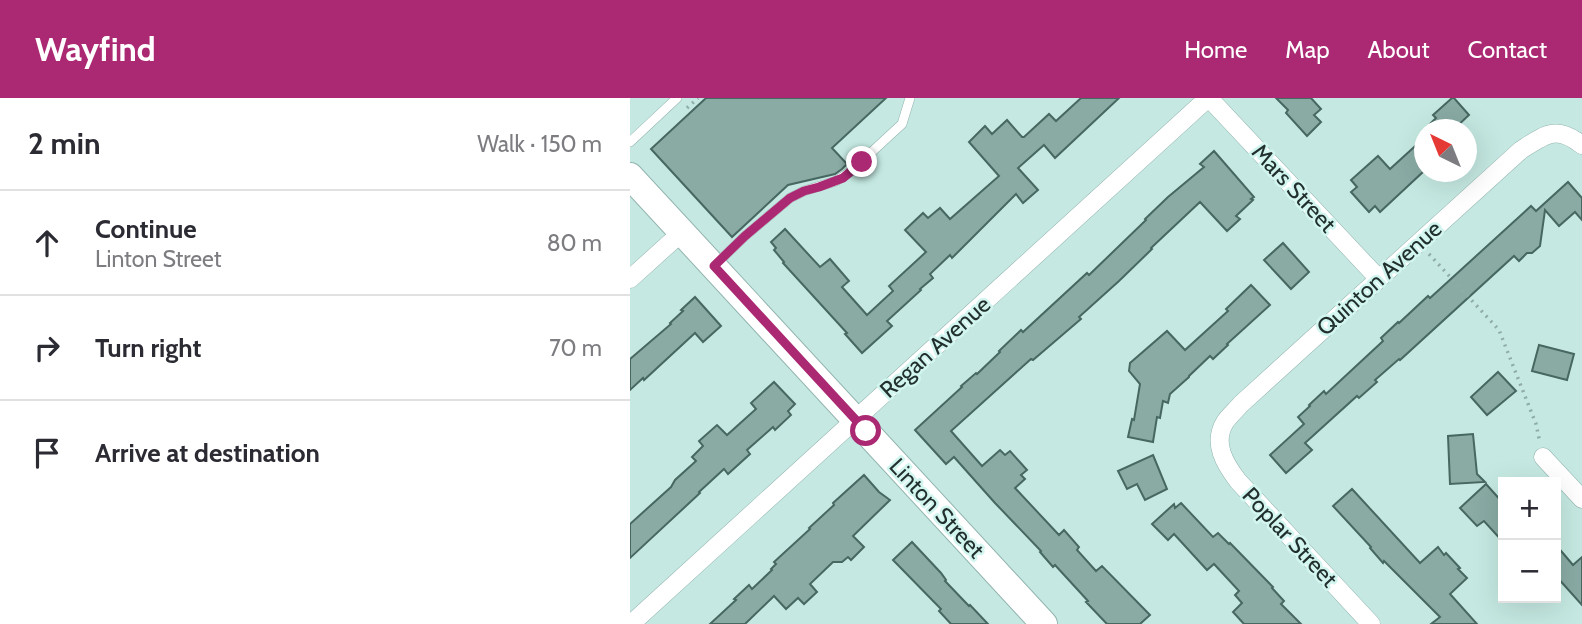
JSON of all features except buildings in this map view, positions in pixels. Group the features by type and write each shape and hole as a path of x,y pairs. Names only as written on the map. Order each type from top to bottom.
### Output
{"street":[{"name":"Mars Street","path":"1208,98 1378,279"},
{"name":"Regan Avenue","path":"631,624 1208,98"},
{"name":"Quinton Avenue","path":"1220,444 1220,433 1225,421 1241,404 1521,150 1541,137 1559,132 1582,145"},
{"name":"Linton Street","path":"630,176 1044,624"},
{"path":"630,279 682,232"},
{"name":"Poplar Street","path":"1220,444 1221,455 1238,481 1371,624"},
{"path":"1543,457 1582,499"}],"lane":[{"path":"630,142 677,98"},
{"path":"714,266 790,198 836,181 850,172 902,124 910,98"}],"path":[{"path":"1418,243 1499,330 1536,424 1543,457"}],"route":[{"path":"862,162 843,178 790,198 714,266 866,431"}]}
